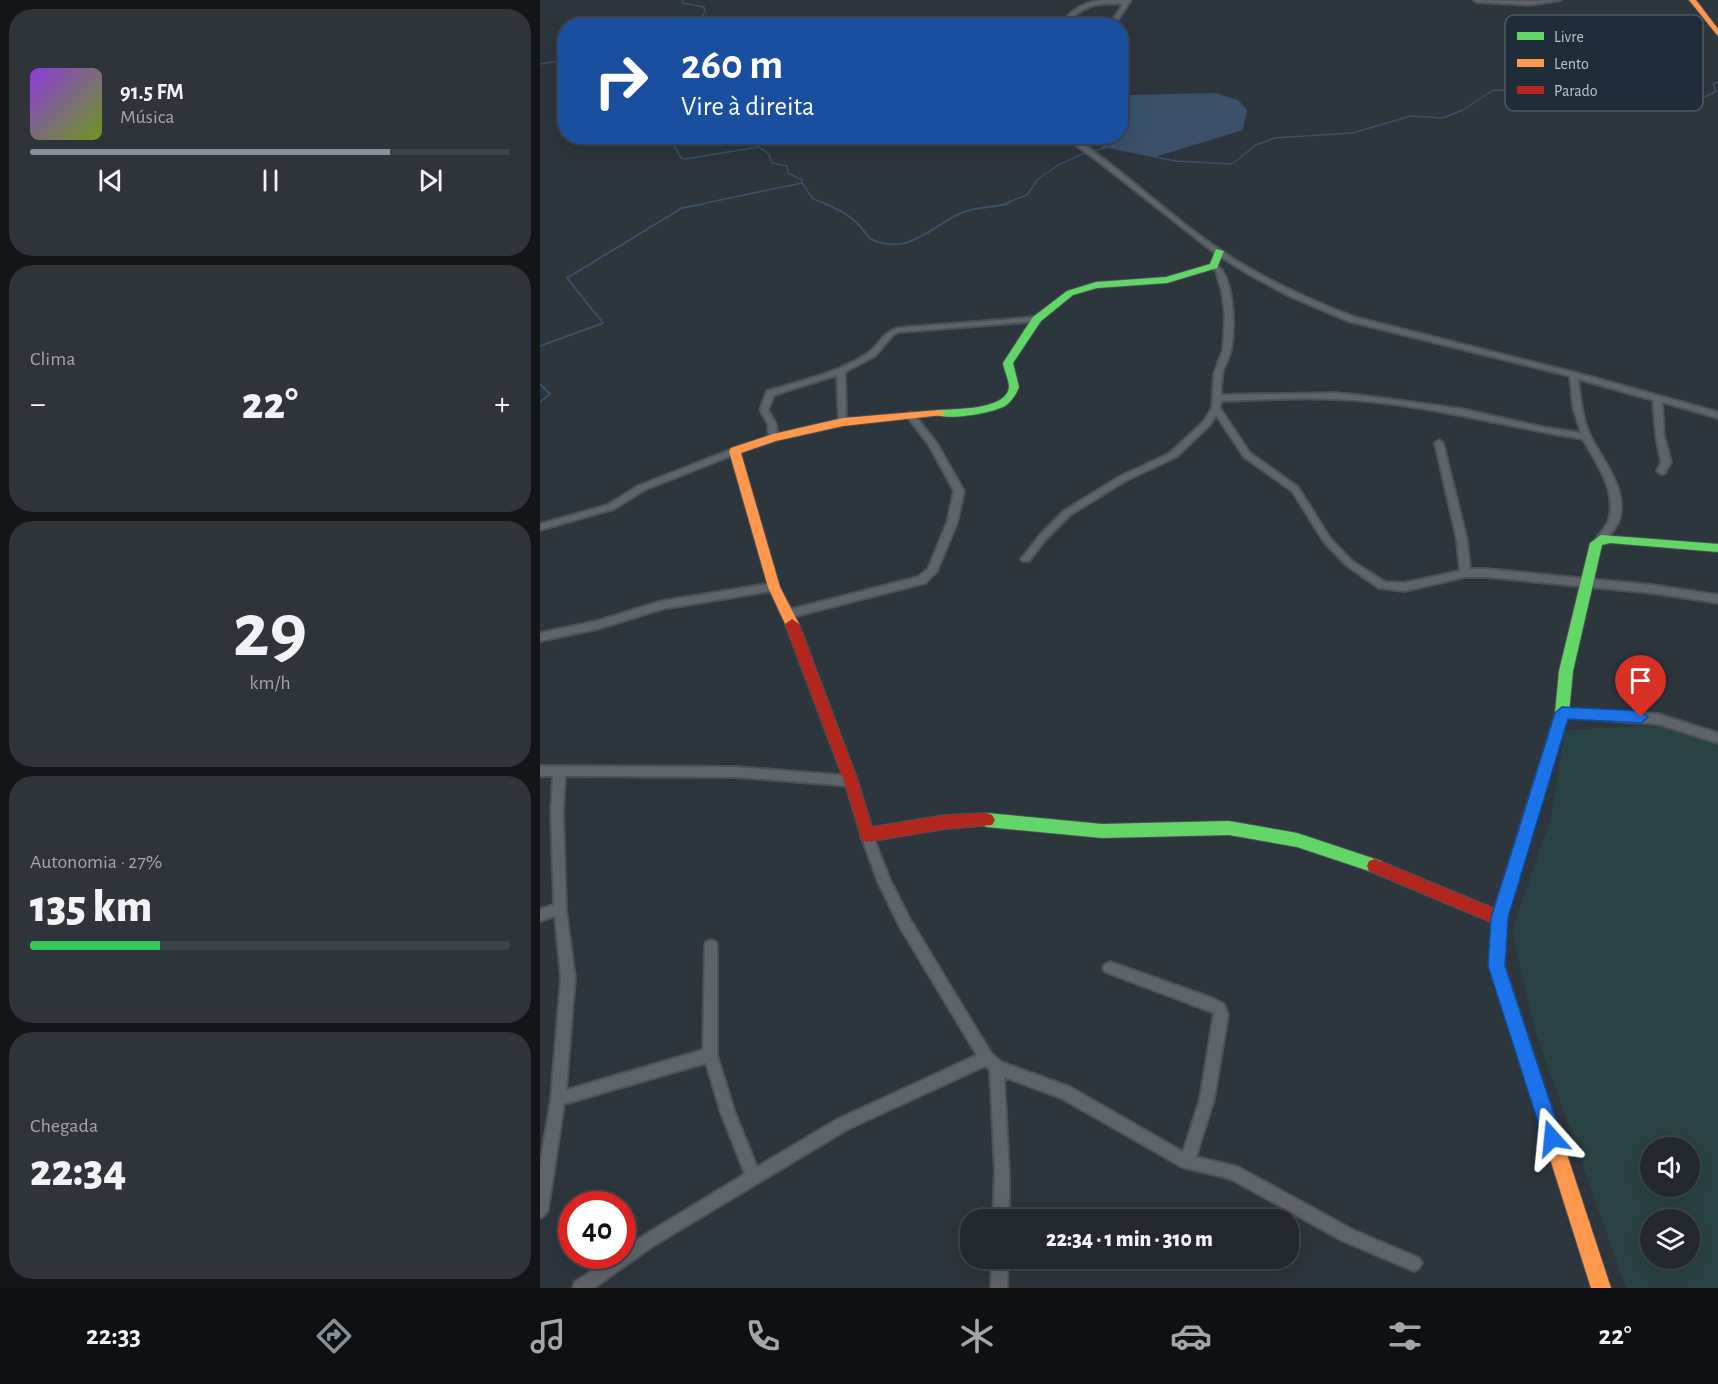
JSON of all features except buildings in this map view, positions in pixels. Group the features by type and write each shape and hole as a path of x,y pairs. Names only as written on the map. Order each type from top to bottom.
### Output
{"street":[{"path":"1070,18 1083,6 1100,0 1127,2 1116,18"},
{"path":"1476,0 1529,3 1558,0"},
{"path":"1692,0 1718,33"},
{"path":"1079,144 1219,251 1270,283 1351,319 1574,375 1718,415"},
{"path":"1214,266 1219,251"},
{"path":"540,527 611,507 641,488 773,438 843,422 988,408 1003,403 1013,392 1015,384 1007,369 1008,363 1037,319 1070,293 1080,288 1167,280 1214,266"},
{"path":"1026,560 1043,537 1067,513 1122,479 1182,449 1207,423 1217,403 1218,374 1227,350 1229,315 1226,292 1219,270 1214,266"},
{"path":"773,438 772,424 764,410 770,393 841,370 872,354 890,333 898,330 1037,319"},
{"path":"841,370 843,422"},
{"path":"1574,375 1579,413 1587,437 1610,479 1615,501 1614,521 1596,543 1566,671 1562,713 1499,918 1497,966 1601,1288"},
{"path":"1217,403 1335,396 1462,412 1542,430 1587,437"},
{"path":"1657,397 1660,436 1666,462 1662,471"},
{"path":"1217,403 1247,455 1295,489 1327,540 1349,563 1383,585 1404,587 1465,573 1486,573 1718,600"},
{"path":"788,614 921,580 932,571 952,523 959,490 933,444 910,416"},
{"path":"1439,443 1462,540 1465,573"},
{"path":"735,451 774,587 788,614 851,781 884,882 906,925 992,1062 1002,1172 1000,1209"},
{"path":"1601,539 1718,548"},
{"path":"540,637 597,626 662,605 774,587"},
{"path":"1562,713 1658,719 1718,738"},
{"path":"540,771 736,772 851,781"},
{"path":"540,1210 558,1099 568,978 560,909 557,811 559,772"},
{"path":"867,834 932,824 992,820 1100,831 1186,825 1229,828 1289,836 1439,891 1499,918"},
{"path":"540,915 560,909"},
{"path":"711,946 710,1055 728,1113 753,1176"},
{"path":"1110,968 1207,1003 1218,1009 1221,1015 1207,1099 1186,1162"},
{"path":"558,1099 710,1055"},
{"path":"581,1288 648,1241 843,1124 992,1062 1065,1092 1186,1162 1233,1172 1348,1236 1414,1263"},
{"path":"999,1288 1000,1269"}],"green space":[{"path":"1661,725 1718,744 1718,1288 1626,1288 1536,1033 1512,932 1552,814 1565,730"}],"water":[{"path":"1215,93 1238,100 1247,110 1243,130 1155,157 1120,149 1101,148 1102,144 1128,144 1128,95"}],"waterway":[{"path":"683,0 682,3 704,7 705,11 701,18"},
{"path":"540,64 558,61"},
{"path":"1703,97 1716,91 1713,84 1718,82"},
{"path":"1112,148 1175,161 1232,164 1256,145 1275,138 1352,133 1411,116 1443,118 1463,110 1493,90 1505,90"},
{"path":"673,144 681,158 685,159 759,147 769,154 772,163 787,166 788,173 802,180 802,183"},
{"path":"1001,205 1027,195 1038,179 1060,164 1085,153 1105,148"},
{"path":"696,205 802,183"},
{"path":"802,183 813,199 830,205"},
{"path":"540,346 603,323 567,278 682,208 703,204"},
{"path":"825,204 850,217 868,237 887,244 912,241 967,211 1008,204"},
{"path":"540,384 550,394 540,402"}],"traffic: fast":[{"path":"939,413 982,410 1002,403 1010,396 1014,387 1008,363 1037,319 1070,293 1096,285 1167,280 1214,266 1219,251"},
{"path":"1498,949 1499,918 1562,713 1566,671 1596,543 1601,539 1610,539 1718,548"},
{"path":"987,820 1102,831 1229,828 1297,840 1375,866"}],"traffic: slow":[{"path":"1692,0 1718,34"},
{"path":"792,624 774,587 735,451 773,438 843,422 939,413"},
{"path":"1498,949 1497,966 1601,1288"}],"traffic: jam":[{"path":"792,624 851,781 867,835 945,822 987,820"},
{"path":"1375,866 1499,918"}],"route":[{"path":"1552,1138 1497,966 1499,918 1562,713 1641,717"}]}
